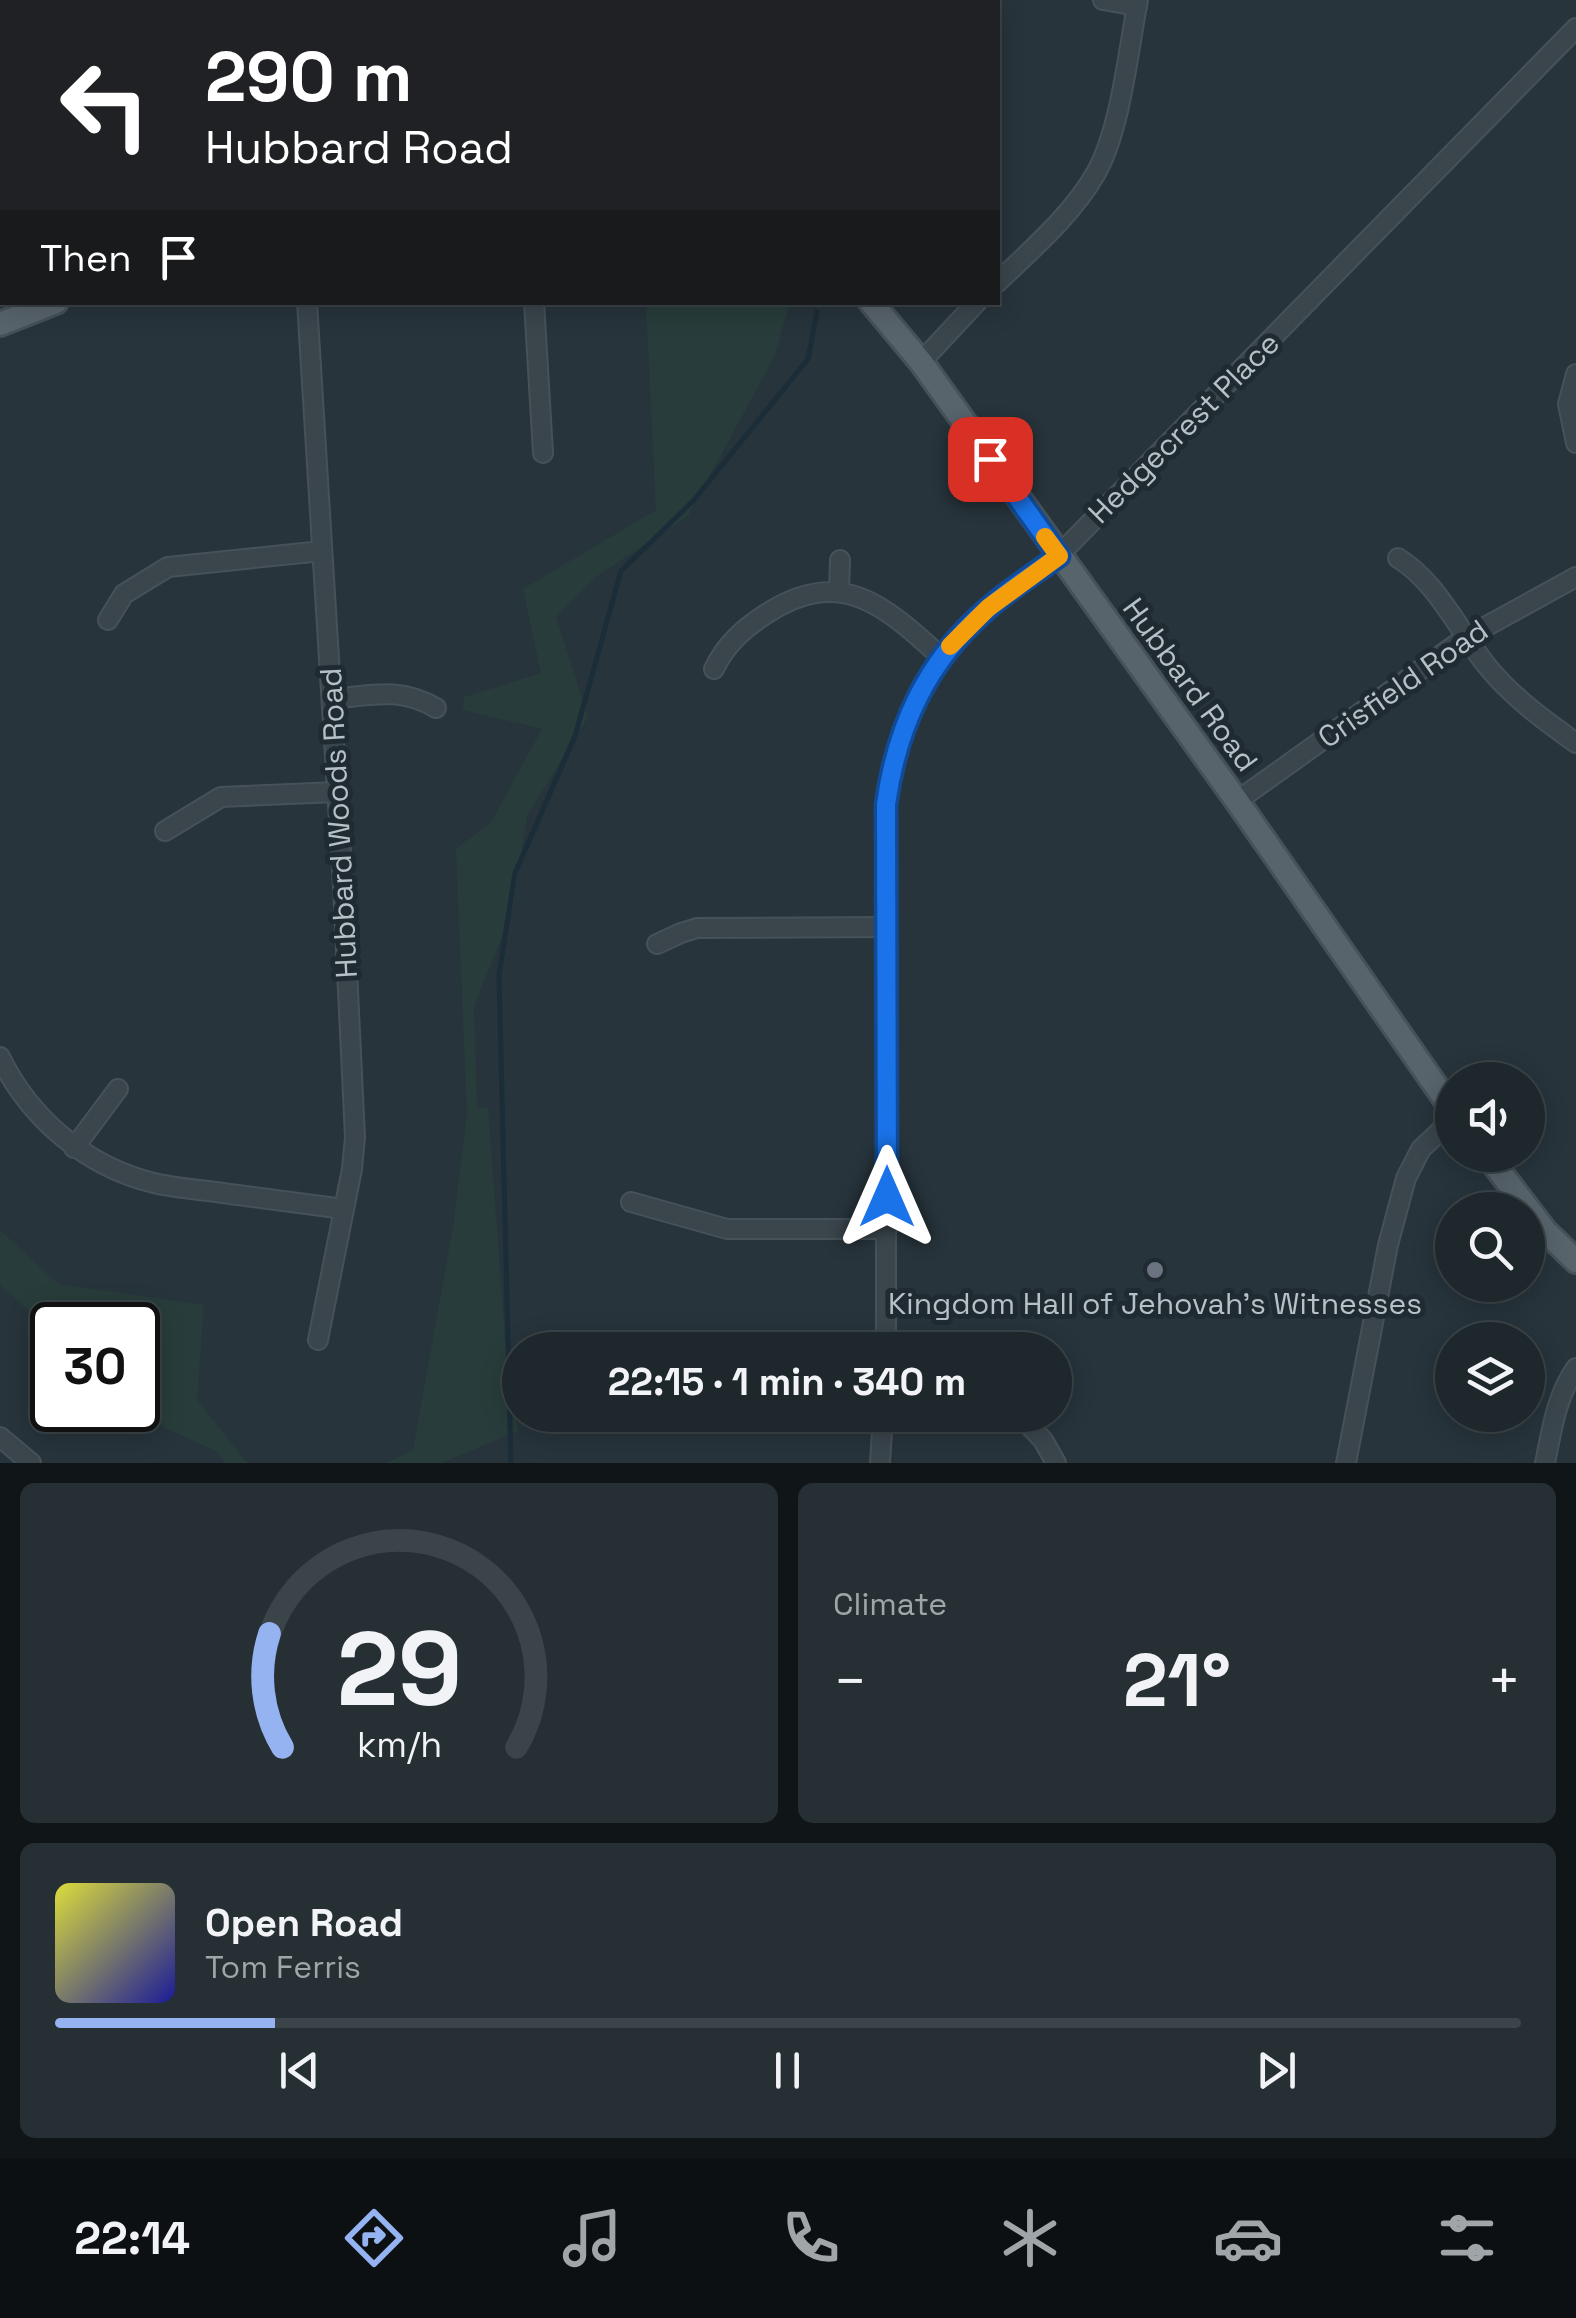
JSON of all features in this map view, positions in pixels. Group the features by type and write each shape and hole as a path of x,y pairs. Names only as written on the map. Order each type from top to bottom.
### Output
{"main road":[{"path":"0,324 48,305"},
{"name":"Hubbard Road","path":"874,305 921,362 1435,1085"},
{"path":"1500,1172 1545,1231 1576,1261"}],"street":[{"path":"1000,280 1062,218 1096,174 1114,129 1137,3 1104,0"},
{"name":"Hedgecrest Place","path":"886,1332 886,804 898,745 917,698 941,657 964,630 1059,556 1576,28"},
{"name":"Hubbard Woods Road","path":"308,305 344,886 355,1137 318,1340"},
{"path":"534,305 543,453"},
{"path":"921,362 974,305"},
{"path":"1576,374 1568,404 1576,442"},
{"path":"108,620 124,594 168,567 322,551"},
{"path":"1398,558 1438,596 1465,638 1504,685 1576,743"},
{"path":"839,591 840,560"},
{"name":"Crisfield Road","path":"1237,802 1465,638 1576,577"},
{"path":"714,669 726,646 770,611 820,592 856,595 886,611 941,657"},
{"path":"332,699 389,693 422,700 436,708"},
{"path":"165,831 221,797 337,792"},
{"path":"657,944 698,928 886,928"},
{"path":"0,1057 12,1082 40,1117 74,1148 114,1168 154,1184 344,1209"},
{"path":"74,1148 118,1090"},
{"path":"1346,1463 1388,1245 1406,1178 1421,1149 1435,1136"},
{"path":"630,1202 728,1229 886,1229"},
{"path":"1545,1463 1555,1413 1576,1368"},
{"path":"880,1463 883,1432"},
{"path":"1036,1432 1056,1463"},
{"path":"0,1437 31,1463"}],"green space":[{"path":"646,305 789,305 774,357 688,516 597,576 556,617 588,717 527,816 512,912 474,1006 477,1107 488,1108 505,1332 502,1432 516,1432 442,1463 387,1463 413,1450 453,1227 467,1113 456,849 491,822 542,729 463,710 464,697 541,673 523,589 656,510"},
{"path":"0,1230 58,1284 204,1305 197,1400 247,1463 226,1463 216,1451 160,1424 160,1302 30,1302 30,1312 0,1285"}],"waterway":[{"path":"511,1463 499,975 515,873 575,736 621,571 693,501 808,359 817,312"}],"slow traffic":[{"path":"950,646 988,608 1059,556 1045,537"}],"place":[{"name":"Kingdom Hall of Jehovah’s Witnesses","path":"1155,1270"}],"route":[{"path":"887,1197 886,804 898,745 917,698 950,646 988,608 1059,556 990,459"}]}
